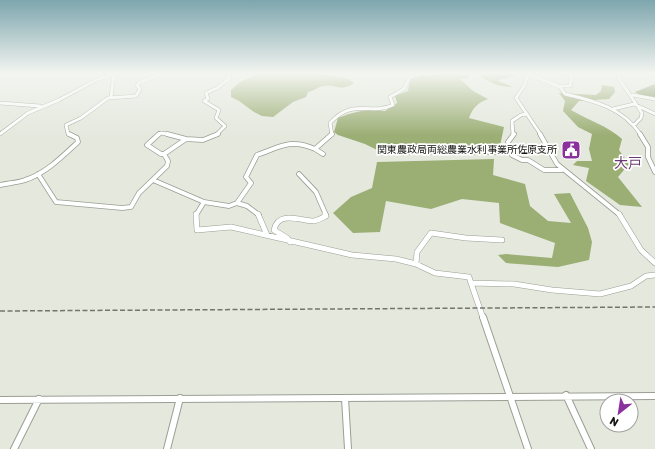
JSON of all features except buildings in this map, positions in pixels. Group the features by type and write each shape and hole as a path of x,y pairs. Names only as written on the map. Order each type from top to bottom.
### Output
{"street":[{"path":"0,134 23,116 70,94"},
{"path":"0,184 25,180 38,174 62,158 78,142 77,138 68,134 66,125 81,118 111,97 136,96 137,94"},
{"path":"38,174 56,202 122,208 131,207 139,193 167,166 168,161 164,154 161,154 147,145 148,143 161,133 186,139 206,140 215,136 224,128 225,126 223,123 216,118 220,110 204,101 208,98 206,94"},
{"path":"315,149 332,136 330,123 334,118 355,108 363,107 382,110 390,107 394,105 390,97 391,94"},
{"path":"519,94 516,98 518,103 527,114 553,159 562,170 621,216 641,250 655,263"},
{"path":"565,94 599,102 613,109 634,125 648,147 648,157 655,172"},
{"path":"634,125 641,118 642,113 634,104 632,95 655,99"},
{"path":"0,103 42,106"},
{"path":"613,109 634,104 655,114"},
{"path":"527,114 521,115 512,121 514,134 508,142 512,155 522,160 528,160 544,170 562,170"},
{"path":"164,154 186,139"},
{"path":"153,180 204,202 229,206 237,203 251,184 246,177 257,155 296,142 304,143 323,154"},
{"path":"290,242 287,238 278,234 274,230 275,225 283,218 287,217 311,221 321,220 326,216 316,192 299,174"},
{"path":"204,202 196,213 196,230 231,227 267,234 280,240 352,255 396,259 416,264 435,274 469,277 528,449"},
{"path":"237,203 247,206 259,215 267,234"},
{"path":"416,264 417,252 431,233 466,238 502,240"},
{"path":"470,283 514,284 552,290 600,294 631,286 646,276 655,275"},
{"path":"566,395 590,449"},
{"path":"0,400 566,395 655,396"},
{"path":"167,449 180,398"},
{"path":"345,398 348,449"},
{"path":"14,449 39,399"}],"shaded area":[{"path":"231,94 307,94 306,97 293,102 273,117 262,116 231,97"},
{"path":"400,94 479,94 488,99 476,106 469,118 504,127 498,155 385,154 365,144 338,135 334,132 338,118 362,111 385,111 397,103 395,96"},
{"path":"560,94 613,94 609,99 579,101 571,110 604,127 622,139 619,150 629,164 618,177 642,207 620,205 586,181 589,168 573,165 577,161 592,161 589,149 592,134 578,127 563,111 565,101"},
{"path":"638,94 655,94 655,99"},
{"path":"494,159 493,175 525,184 530,206 548,221 571,223 554,194 570,193 588,228 592,242 589,260 558,267 506,263 498,255 506,254 552,258 555,243 500,223 499,203 462,199 431,209 386,201 380,232 353,233 333,213 351,197 372,188 377,162"}],"railway":[{"path":"0,311 655,307"}],"place":[{"name":"関東農政局両総農業水利事業所佐原支所","path":"571,150"}],"district":[{"name":"大戸","path":"628,163"}]}
